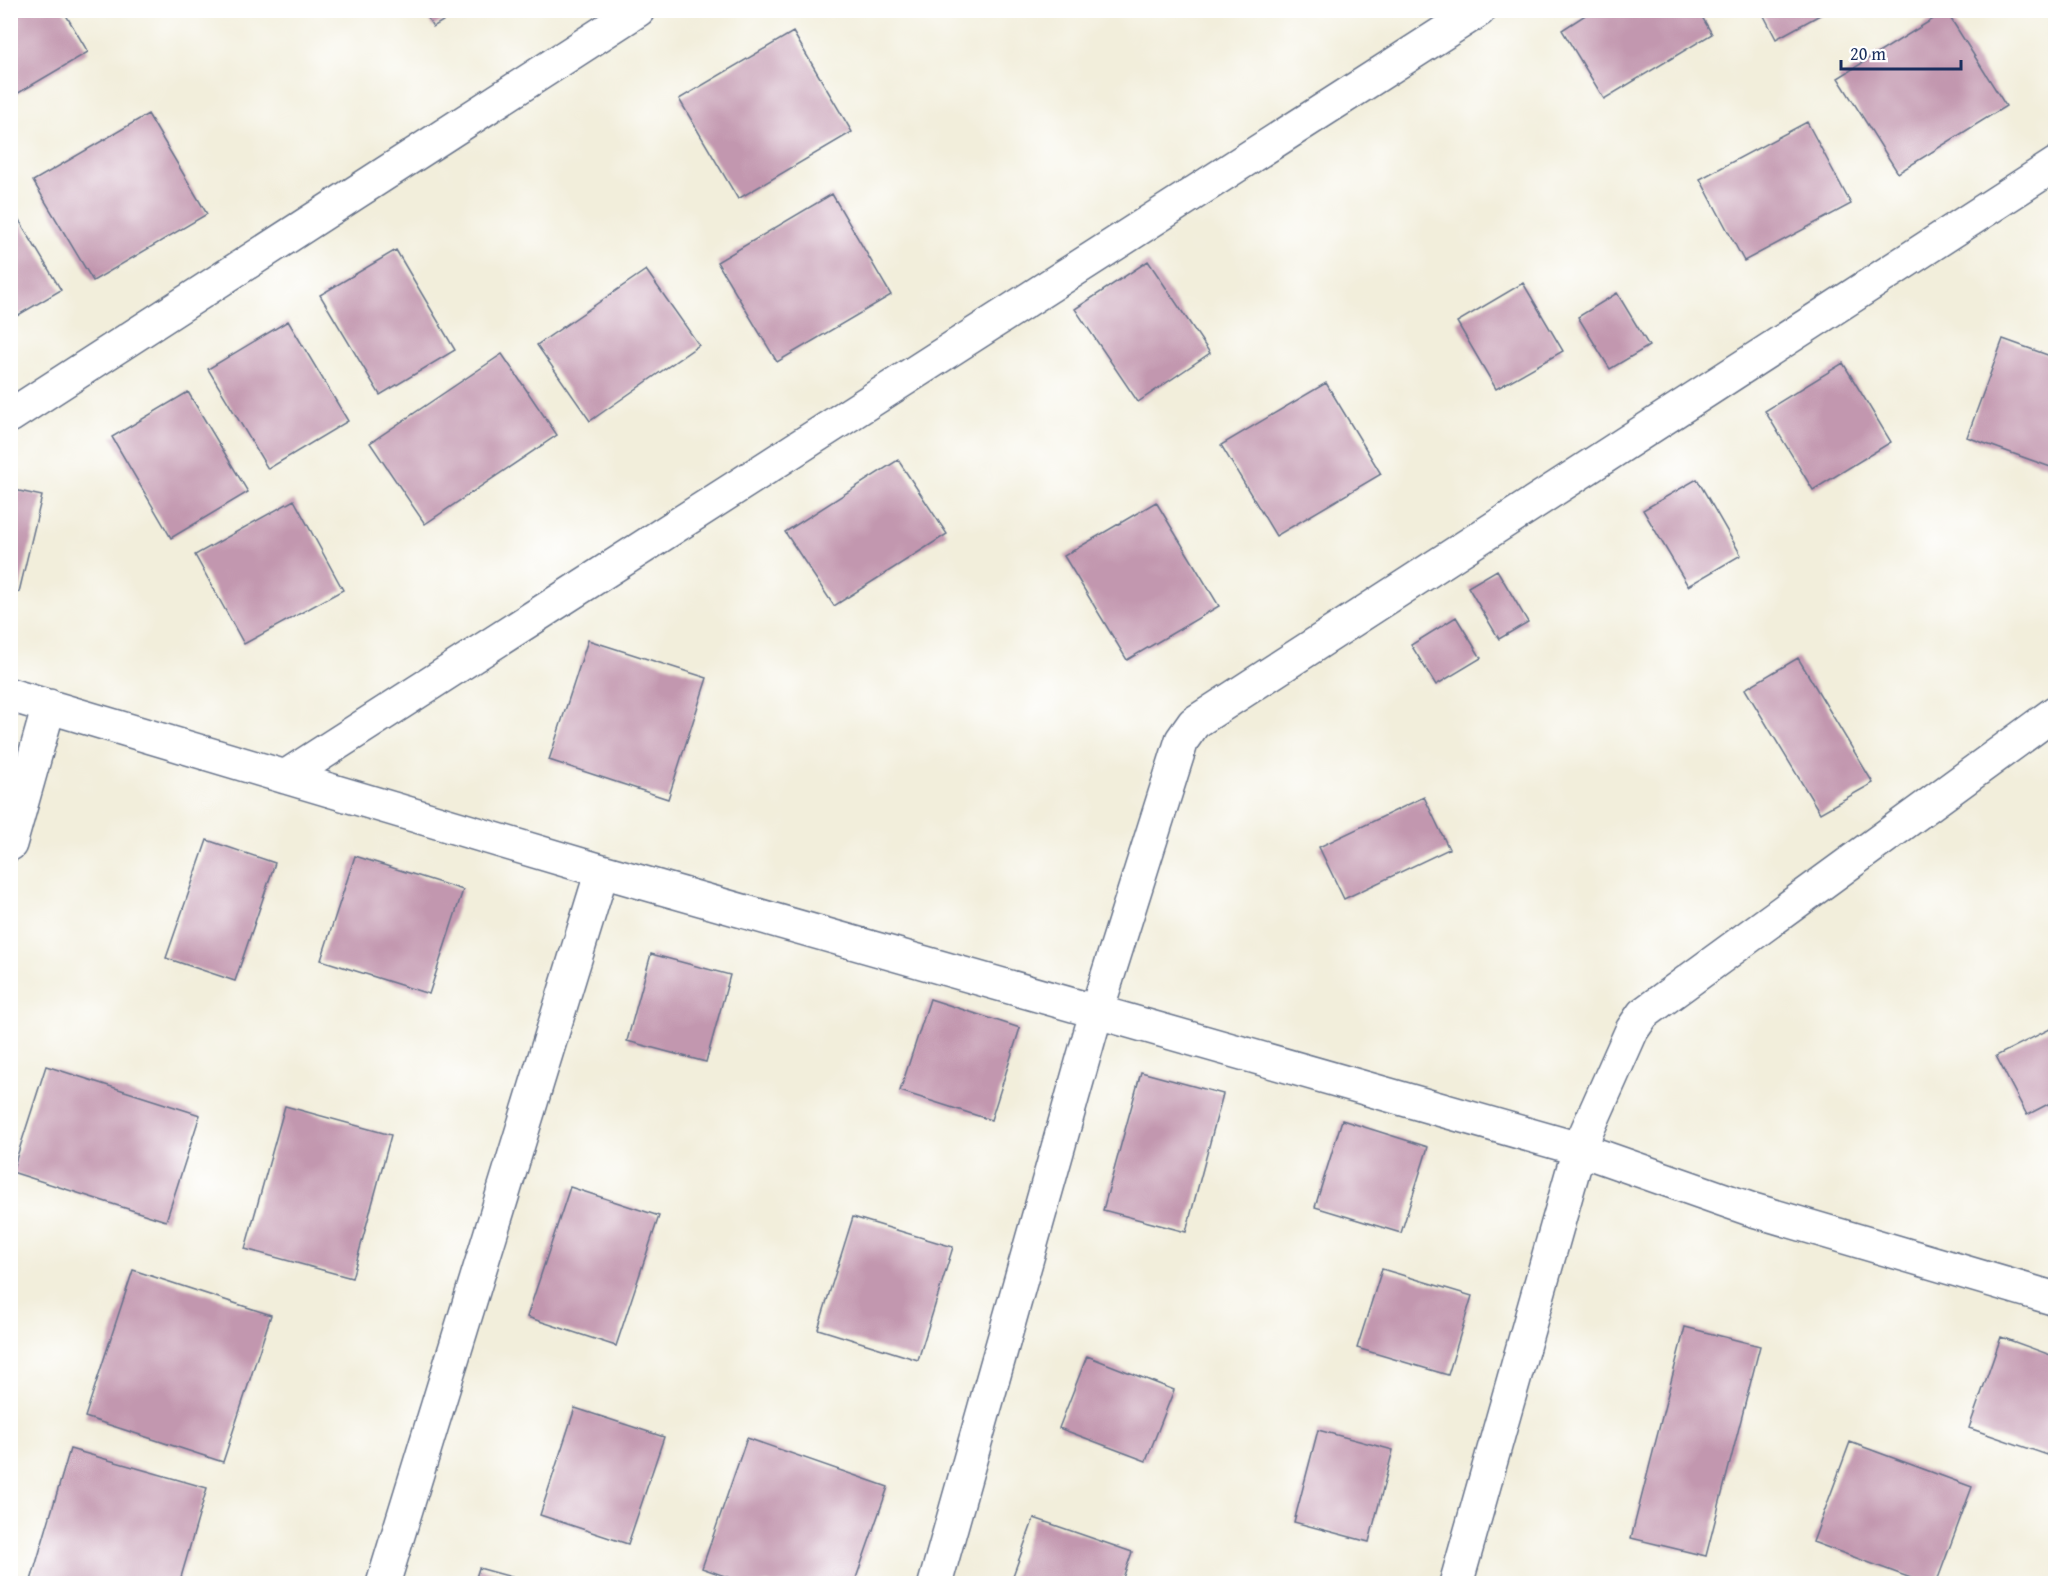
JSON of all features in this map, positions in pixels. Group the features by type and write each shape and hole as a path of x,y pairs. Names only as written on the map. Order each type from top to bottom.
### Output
{"street":[{"path":"10,416 638,10"},
{"path":"285,777 1479,10"},
{"path":"935,1584 1096,1013 1182,740 1194,723 2055,164"},
{"path":"10,694 602,871 1579,1149 1750,1209 2055,1299"},
{"path":"10,844 49,706"},
{"path":"1456,1584 1579,1149 1632,1030 1644,1014 2055,712"},
{"path":"383,1584 602,871"}],"building":[{"path":"10,10 63,10 88,52 10,98"},
{"path":"423,10 461,10 433,27"},
{"path":"1593,10 1698,10 1712,34 1604,99 1562,30"},
{"path":"1761,10 1829,10 1776,39"},
{"path":"1946,11 2006,106 1898,173 1838,78"},
{"path":"793,32 852,132 738,199 679,99"},
{"path":"148,114 207,214 93,281 33,181"},
{"path":"1807,122 1851,204 1744,261 1700,179"},
{"path":"832,194 891,295 777,362 717,262"},
{"path":"10,205 61,290 10,320"},
{"path":"396,250 455,350 380,395 320,295"},
{"path":"1148,261 1210,353 1138,402 1075,309"},
{"path":"646,270 699,345 590,421 537,345"},
{"path":"1523,283 1563,351 1496,389 1457,322"},
{"path":"1617,293 1649,346 1610,369 1578,317"},
{"path":"288,321 348,421 268,469 208,369"},
{"path":"2003,339 2056,358 2056,469 1967,437"},
{"path":"502,354 557,435 425,524 370,443"},
{"path":"1843,363 1891,442 1813,490 1765,411"},
{"path":"1326,383 1381,474 1276,536 1221,445"},
{"path":"188,392 248,492 171,538 112,437"},
{"path":"898,460 947,534 834,606 785,532"},
{"path":"1697,479 1741,555 1688,586 1643,510"},
{"path":"10,489 42,496 19,592 10,590"},
{"path":"294,500 343,590 244,644 195,555"},
{"path":"1156,502 1219,606 1127,660 1064,556"},
{"path":"1497,570 1528,622 1499,639 1468,587"},
{"path":"1456,617 1481,658 1436,685 1411,645"},
{"path":"588,640 707,678 668,799 549,760"},
{"path":"1798,658 1873,783 1820,813 1745,689"},
{"path":"1424,797 1449,849 1344,899 1319,847"},
{"path":"207,840 275,863 235,981 166,958"},
{"path":"355,856 463,890 429,994 321,960"},
{"path":"651,954 730,975 706,1062 627,1041"},
{"path":"930,999 1020,1028 991,1120 900,1091"},
{"path":"2056,1026 2056,1100 2027,1115 1996,1056"},
{"path":"46,1066 200,1115 166,1221 12,1172"},
{"path":"1141,1072 1223,1094 1186,1232 1103,1210"},
{"path":"285,1106 391,1135 352,1278 245,1249"},
{"path":"1342,1120 1428,1147 1401,1233 1315,1207"},
{"path":"570,1187 659,1216 616,1346 527,1317"},
{"path":"853,1217 953,1247 918,1360 818,1329"},
{"path":"1382,1269 1472,1296 1448,1375 1357,1348"},
{"path":"133,1270 271,1315 223,1462 85,1417"},
{"path":"1685,1327 1760,1346 1706,1556 1631,1538"},
{"path":"2001,1337 2056,1357 2056,1458 1969,1428"},
{"path":"1087,1356 1174,1390 1146,1461 1059,1428"},
{"path":"575,1408 664,1437 628,1544 540,1515"},
{"path":"1318,1430 1393,1450 1369,1542 1294,1522"},
{"path":"747,1438 888,1487 854,1584 747,1584 702,1568"},
{"path":"1850,1442 1972,1487 1936,1584 1927,1584 1813,1542"},
{"path":"70,1449 207,1488 179,1584 30,1584"},
{"path":"1034,1518 1132,1552 1121,1584 1010,1584"},
{"path":"479,1568 533,1583 533,1584 474,1584"}]}
